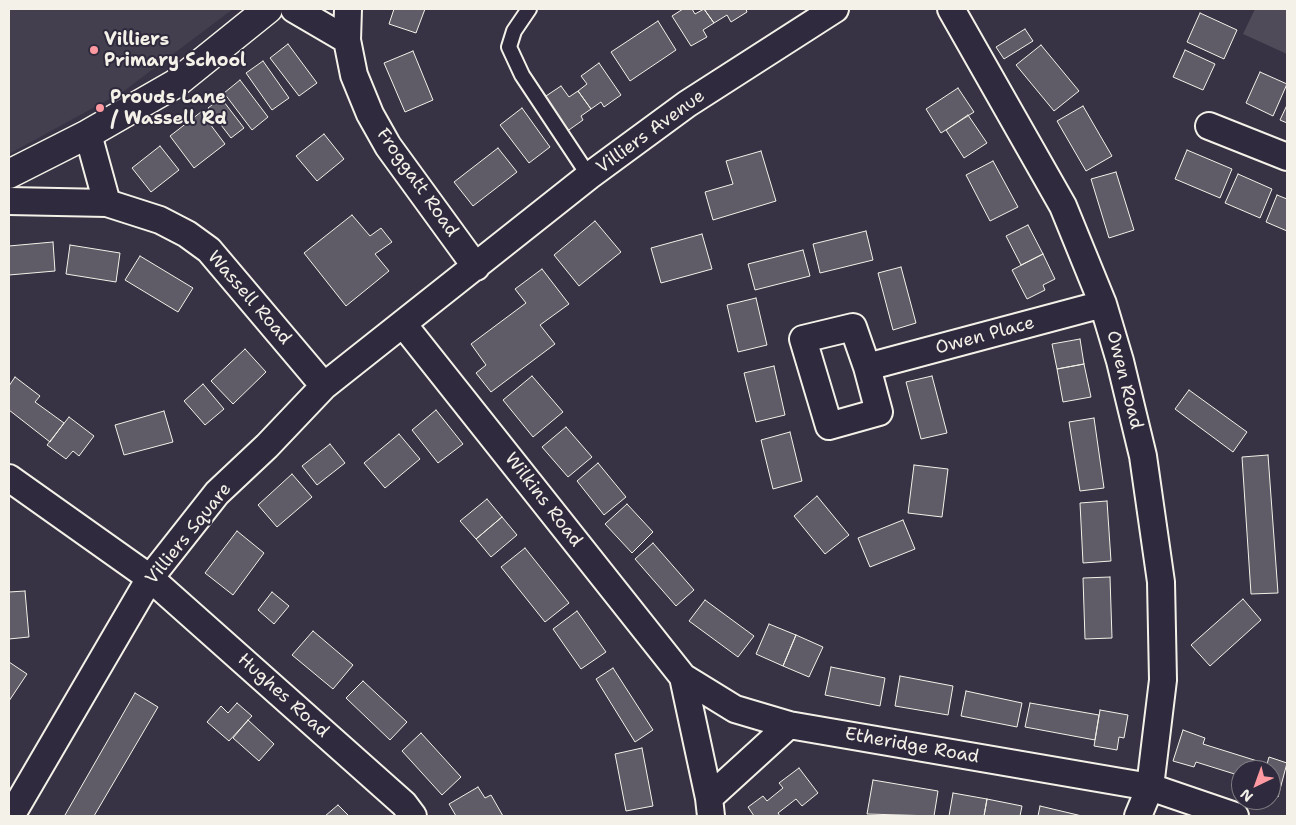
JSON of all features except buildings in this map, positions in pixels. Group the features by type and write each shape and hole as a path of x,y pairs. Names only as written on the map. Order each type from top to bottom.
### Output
{"street":[{"path":"9,174 88,134 175,84 268,9"},
{"path":"294,9 346,40"},
{"name":"Froggatt Road","path":"348,9 346,40 354,75 370,114 388,146 476,267"},
{"name":"Villiers Avenue","path":"476,267 589,176 687,104 834,9"},
{"name":"Owen Road","path":"951,9 1063,206 1103,304 1120,361 1143,456 1161,582 1163,680 1150,788 1138,816"},
{"path":"1209,126 1287,158"},
{"path":"88,134 107,204"},
{"name":"Wassell Road","path":"9,201 107,204 160,220 187,234 209,250 324,386"},
{"name":"Villiers Square","path":"11,816 150,578 217,493 267,446 324,386 476,267"},
{"name":"Owen Place","path":"867,367 1103,304"},
{"name":"Wilkins Road","path":"403,324 683,677"},
{"name":"Hughes Road","path":"9,478 150,578 404,804 413,816"},
{"path":"683,677 710,807"},
{"name":"Etheridge Road","path":"683,677 735,709 789,725 1150,788 1236,816"},
{"path":"710,807 789,725"}],"lane":[{"path":"529,9 514,30 509,47 522,75 589,176"}],"shaded area":[{"name":"Villiers Primary School","path":"9,9 233,9 124,91 9,154"},
{"path":"1255,9 1287,9 1287,54 1243,34"}],"place":[{"name":"Villiers Primary School","path":"94,50"},
{"name":"Prouds Lane / Wassell Rd","path":"100,108"}]}
